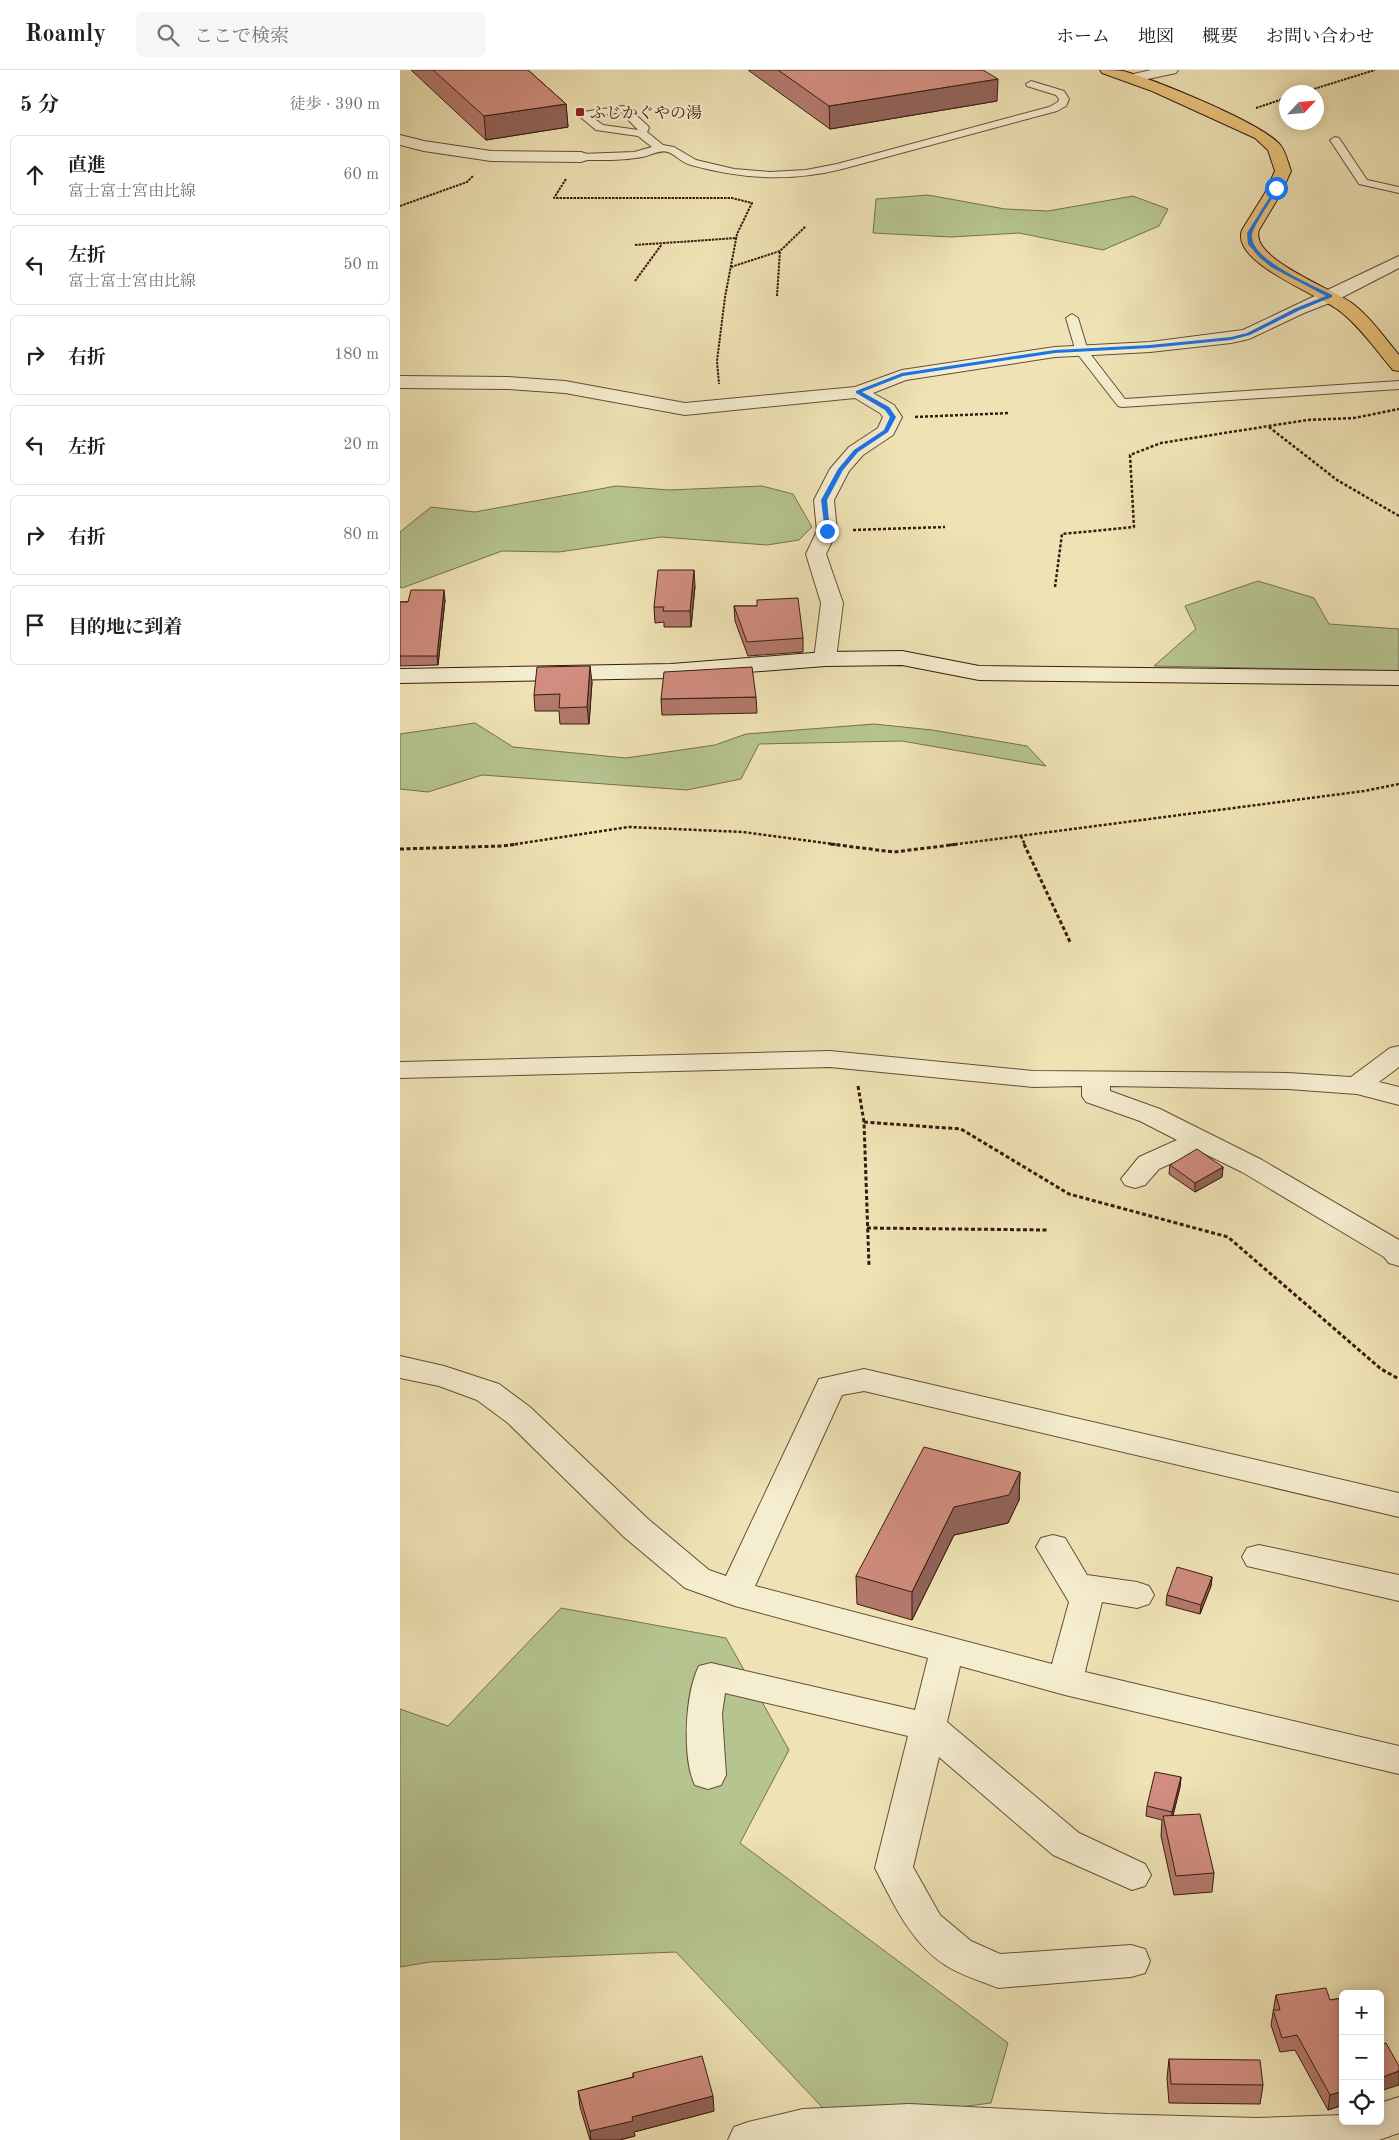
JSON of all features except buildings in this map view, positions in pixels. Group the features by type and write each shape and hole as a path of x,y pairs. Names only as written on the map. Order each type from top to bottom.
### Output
{"main road":[{"path":"1107,70 1134,78 1239,124 1260,135 1274,148 1283,171 1276,188 1249,233 1250,244 1260,256 1273,266 1331,296 1347,307 1399,366"}],"street":[{"path":"1134,78 1171,70"},
{"path":"400,140 424,146 490,156 581,157"},
{"path":"400,382 508,383 565,387 684,409 858,392 902,375 1055,352 1082,352 1231,338 1249,334 1298,309 1331,296 1399,260"},
{"path":"825,659 832,603 816,554 827,531 824,500 840,469 856,451 886,430 893,417 887,409 858,392"},
{"path":"400,676 671,671 825,659 902,658 979,673 1399,678"},
{"path":"1357,1086 1399,1054"},
{"path":"400,1070 830,1059 1033,1079 1288,1081 1357,1086 1386,1092 1399,1098"},
{"path":"1096,1078 1096,1096 1150,1116 1252,1166 1394,1250 1399,1256"},
{"path":"1135,1179 1149,1163 1200,1140"},
{"path":"400,1367 444,1377 488,1392 519,1415 636,1528 697,1579 735,1593 1065,1681 1399,1760"},
{"path":"735,1593 830,1387 864,1380 1399,1505"},
{"path":"1053,1547 1086,1601 1065,1681"},
{"path":"1259,1557 1399,1588"},
{"path":"1077,1586 1137,1595"},
{"path":"947,1650 894,1868 927,1926 958,1952 998,1971 1131,1960"},
{"path":"708,1775 704,1714 711,1676 928,1727 1066,1844 1132,1875"},
{"path":"748,2140 803,2127 909,2122 1108,2132 1257,2136 1346,2133 1399,2115"}],"lane":[{"path":"581,157 632,155 657,148 670,149 692,162 734,172 770,175 826,170 1053,109 1062,104 1064,99 1060,93 1031,84"},
{"path":"641,133 644,128 623,109 584,115 600,128 641,133 659,147 657,148"},
{"path":"1335,140 1363,182 1399,190"},
{"path":"1072,318 1082,352 1122,403 1399,385"}],"path":[{"path":"1324,86 1375,70"},
{"path":"400,206 467,182 490,156"},
{"path":"581,157 554,198 732,198 752,203 737,238 731,267 717,361 721,405"},
{"path":"731,267 780,251 806,226"},
{"path":"634,245 737,238"},
{"path":"635,281 662,243"},
{"path":"777,296 780,251"},
{"path":"1055,586 1062,534 1134,527 1130,455 1161,443 1307,420 1354,418 1399,409"},
{"path":"893,417 1010,413"},
{"path":"1268,427 1337,480 1399,516"},
{"path":"827,531 945,528"},
{"path":"400,848 502,846 629,827 743,832 894,852 1364,791 1399,784"},
{"path":"1021,836 1071,944"},
{"path":"855,1061 864,1122 869,1266"},
{"path":"864,1122 961,1129 1069,1194 1228,1237 1381,1369 1399,1379"},
{"path":"867,1228 1047,1230"}],"green space":[{"path":"928,195 1005,209 1048,211 1133,196 1168,209 1159,226 1103,250 1019,233 951,237 873,233 876,199"},
{"path":"616,486 669,490 762,486 793,494 812,527 799,540 767,545 661,537 559,552 502,551 402,588 400,587 400,532 431,507 475,512"},
{"path":"1258,581 1314,598 1329,624 1399,629 1399,671 1154,666 1196,629 1185,606"},
{"path":"475,723 513,747 626,758 715,745 746,734 874,724 932,730 1027,746 1046,766 902,741 759,744 741,779 687,790 482,775 428,792 400,789 400,734"},
{"path":"561,1608 726,1638 789,1750 740,1843 1008,2043 991,2103 837,2123 676,1952 430,1962 400,1967 400,1709 448,1726"}],"place":[{"name":"ふじかぐやの湯","path":"580,112"}],"route":[{"path":"827,531 824,500 840,469 856,451 886,430 893,417 887,409 858,392 902,375 1055,352 1150,347 1231,338 1249,334 1298,309 1331,296 1273,266 1260,256 1250,244 1249,233 1276,188"}]}
